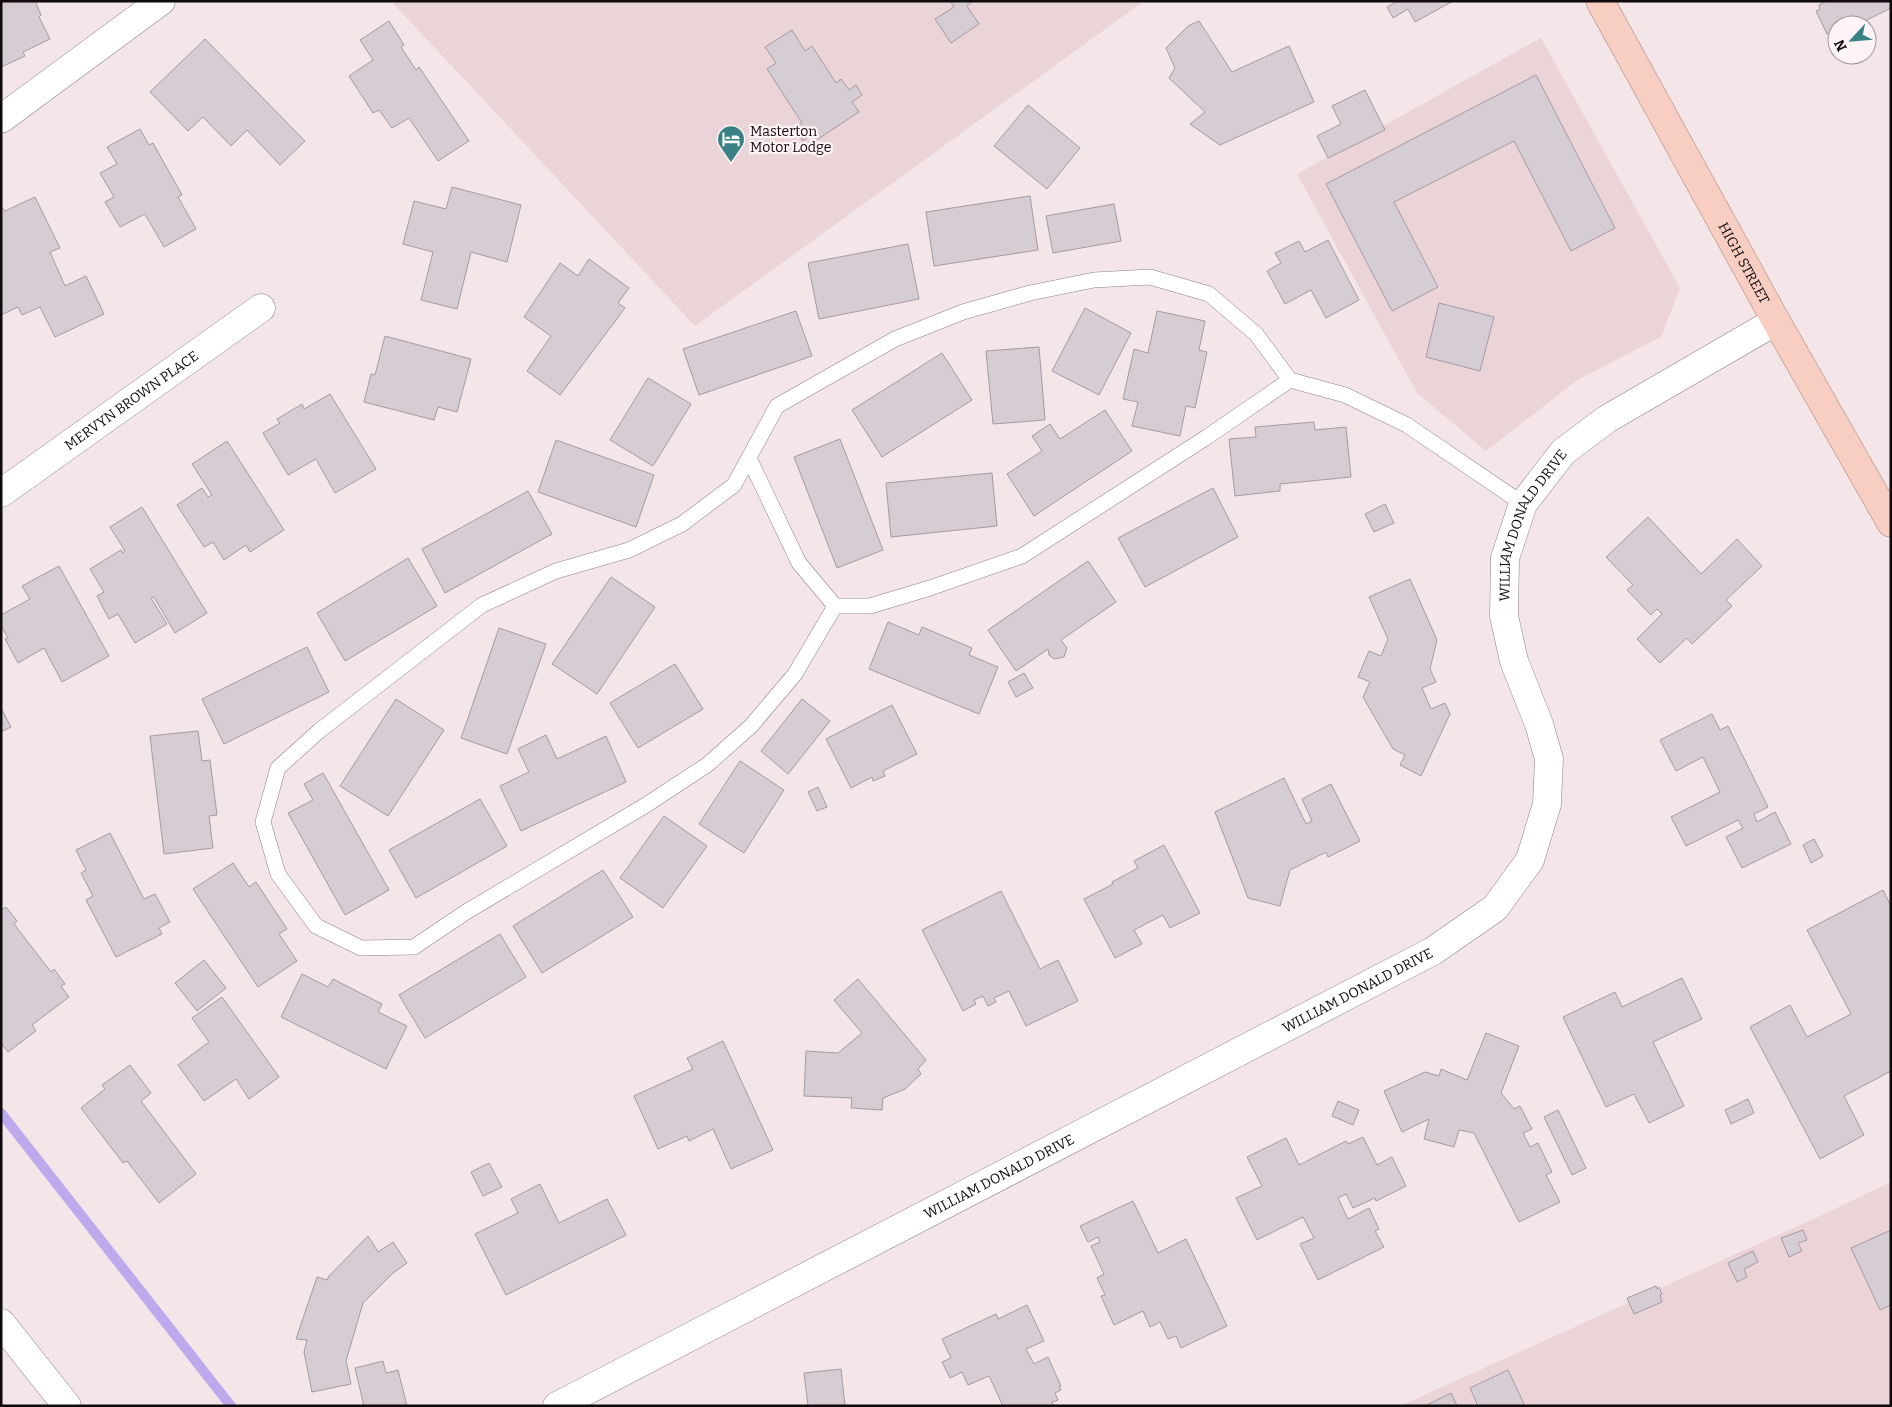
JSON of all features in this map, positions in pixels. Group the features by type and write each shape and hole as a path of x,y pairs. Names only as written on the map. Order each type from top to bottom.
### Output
{"highway":[{"name":"HIGH STREET","path":"1600,1 1776,321 1891,523"}],"street":[{"path":"1,120 161,1"},
{"name":"MERVYN BROWN PLACE","path":"1,492 261,308"},
{"name":"WILLIAM DONALD DRIVE","path":"557,1406 1433,950 1495,908 1530,860 1547,804 1549,759 1539,724 1514,661 1504,616 1505,558 1523,504 1563,452 1607,418 1776,321"},
{"path":"1,1323 67,1406"}],"lane":[{"path":"835,606 794,674 751,726 707,765 646,805 466,912 414,947 361,948 316,926 278,874 263,822 278,768 319,731 482,605 556,571 629,550 682,524 734,485 777,406 895,340 963,312 1030,293 1094,280 1150,277 1209,294 1256,334 1290,380 1345,395 1407,425 1523,504"},
{"path":"835,606 870,606 930,588 1022,556 1207,437 1290,380"},
{"path":"749,458 799,563 835,606"}],"shaded area":[{"name":"Masterton Motor Lodge","path":"391,1 1144,1 695,326"},
{"path":"1541,38 1680,288 1661,337 1579,379 1486,451 1417,393 1297,174"},
{"path":"1891,1182 1891,1406 1400,1406 1822,1215"}],"building":[{"path":"1,1 35,1 41,15 39,17 50,39 23,52 25,56 1,67"},
{"path":"950,1 973,1 967,6 979,24 951,43 935,19 954,7"},
{"path":"1398,1 1453,1 1415,22 1408,9 1393,18 1387,7"},
{"path":"1826,1 1891,1 1891,8 1877,15 1827,15 1827,34 1816,11 1820,9 1819,5"},
{"path":"389,21 404,45 401,47 416,70 419,67 469,141 438,161 409,118 392,128 379,110 373,113 349,76 373,60 360,40"},
{"path":"1199,21 1232,72 1289,46 1314,102 1220,145 1190,124 1205,112 1169,78 1175,68 1166,48 1188,26"},
{"path":"792,30 805,51 812,46 836,83 841,79 849,90 856,85 862,95 852,102 859,112 815,141 811,135 803,141 795,128 802,123 767,69 776,63 765,47"},
{"path":"205,39 305,141 280,165 247,130 231,146 203,117 188,131 150,92"},
{"path":"1536,75 1615,228 1571,251 1514,141 1394,202 1438,287 1392,311 1326,184"},
{"path":"1365,90 1385,130 1328,158 1317,136 1341,124 1332,106"},
{"path":"1028,105 1080,148 1047,189 994,146"},
{"path":"140,129 149,145 153,143 182,195 178,197 196,229 164,247 145,214 120,227 105,202 114,197 100,173 117,164 107,147"},
{"path":"452,187 521,205 507,262 471,252 457,309 421,300 433,252 403,244 414,201 446,209"},
{"path":"1030,196 1038,250 934,266 926,212"},
{"path":"35,197 60,248 50,252 65,286 86,276 104,314 55,337 40,307 22,315 18,307 1,315 1,206 5,211"},
{"path":"1114,204 1121,241 1053,253 1046,216"},
{"path":"1328,240 1359,300 1326,318 1311,290 1285,304 1267,271 1281,263 1275,253 1299,241 1305,252"},
{"path":"908,244 919,299 819,319 808,263"},
{"path":"589,259 629,288 618,303 625,308 560,395 527,371 551,336 524,317 560,263 578,276"},
{"path":"1439,303 1494,317 1480,371 1426,357"},
{"path":"1085,308 1131,333 1099,395 1052,371"},
{"path":"796,311 812,356 699,395 683,349"},
{"path":"1157,311 1205,321 1199,350 1207,352 1195,408 1186,406 1180,436 1132,426 1138,402 1123,399 1134,349 1148,353"},
{"path":"385,336 471,359 457,412 438,407 434,420 364,402 371,374 375,375"},
{"path":"1039,347 1045,420 993,424 986,351"},
{"path":"942,353 972,400 882,457 852,410"},
{"path":"648,378 691,404 653,466 610,440"},
{"path":"330,394 376,469 335,493 316,459 288,475 263,433 280,423 277,419 302,404 304,409"},
{"path":"1105,410 1132,451 1034,516 1007,474 1042,451 1032,436 1050,424 1060,439"},
{"path":"1314,422 1315,430 1346,427 1351,477 1280,484 1280,491 1235,496 1229,439 1256,437 1255,427"},
{"path":"840,439 883,550 837,568 794,457"},
{"path":"556,440 654,475 636,527 538,492"},
{"path":"227,441 284,530 250,552 246,545 224,560 213,542 204,547 177,505 202,488 208,497 212,495 192,464"},
{"path":"992,473 997,526 891,537 886,483"},
{"path":"1213,488 1238,537 1145,587 1118,538"},
{"path":"528,491 552,534 445,593 422,549"},
{"path":"1385,504 1394,523 1374,532 1365,514"},
{"path":"142,507 207,613 175,633 154,597 151,598 167,624 135,643 118,614 109,619 97,596 104,592 90,569 121,550 123,553 125,551 110,527"},
{"path":"1648,517 1701,574 1737,539 1762,566 1726,600 1732,606 1692,644 1687,638 1660,663 1637,639 1662,614 1657,609 1651,615 1627,590 1633,585 1606,557"},
{"path":"408,558 437,606 345,661 317,613"},
{"path":"1088,561 1116,602 1061,640 1067,648 1064,657 1054,659 1049,655 1048,649 1016,671 988,630"},
{"path":"59,566 109,656 62,682 44,648 18,663 5,639 8,638 1,625 1,615 30,599 22,586"},
{"path":"611,577 655,607 597,694 552,664"},
{"path":"1410,579 1437,640 1430,669 1436,682 1422,688 1431,709 1445,703 1450,714 1421,776 1400,765 1405,755 1393,749 1363,697 1370,682 1358,677 1369,651 1381,656 1388,639 1369,597"},
{"path":"888,622 919,635 922,627 972,648 969,655 998,667 979,714 869,669"},
{"path":"499,628 546,644 507,754 461,738"},
{"path":"307,647 329,692 224,744 202,699"},
{"path":"675,664 703,709 638,748 610,703"},
{"path":"1024,673 1033,688 1016,697 1008,682"},
{"path":"396,699 444,730 388,816 340,786"},
{"path":"802,699 830,721 788,774 761,751"},
{"path":"892,705 917,754 883,771 885,776 873,781 872,777 851,788 826,739"},
{"path":"1,708 11,727 1,732"},
{"path":"1712,714 1720,730 1728,726 1768,807 1754,814 1757,822 1775,812 1791,844 1742,868 1726,837 1743,828 1738,820 1686,846 1671,817 1720,792 1703,757 1676,771 1660,740"},
{"path":"198,731 202,761 210,760 217,815 209,816 213,848 164,854 150,736"},
{"path":"546,735 557,759 606,736 626,782 521,831 500,786 529,772 518,749"},
{"path":"740,761 784,790 744,853 699,824"},
{"path":"323,773 389,890 345,915 288,813 313,800 304,784"},
{"path":"1284,778 1306,824 1312,821 1302,799 1331,784 1360,841 1328,857 1326,852 1290,870 1280,906 1248,898 1215,812"},
{"path":"818,787 827,807 817,811 808,792"},
{"path":"480,799 507,846 416,898 389,850"},
{"path":"664,816 707,846 663,908 620,878"},
{"path":"110,833 144,899 155,894 170,922 159,928 162,934 116,957 86,900 93,896 81,873 86,870 76,850"},
{"path":"1814,839 1823,856 1811,863 1803,845"},
{"path":"1164,845 1200,913 1170,928 1163,915 1134,930 1142,944 1115,958 1084,899 1138,868 1134,861"},
{"path":"233,863 249,887 256,882 287,929 279,934 297,961 258,987 193,889"},
{"path":"603,870 633,917 542,973 513,926"},
{"path":"1883,890 1891,906 1891,1071 1844,1096 1864,1135 1820,1159 1750,1027 1790,1005 1807,1037 1851,1014 1807,930"},
{"path":"1001,891 1040,969 1058,960 1078,1001 1026,1026 1009,991 994,998 996,1002 988,1006 983,996 974,1000 976,1004 963,1011 922,930"},
{"path":"6,907 17,921 14,924 51,972 54,969 65,984 61,986 69,997 32,1025 36,1031 8,1052 1,1043 1,908"},
{"path":"500,934 526,977 425,1038 399,995"},
{"path":"204,960 226,988 197,1011 175,983"},
{"path":"302,974 328,987 333,979 382,1004 378,1012 407,1026 386,1069 281,1017"},
{"path":"1682,978 1702,1019 1653,1042 1684,1106 1649,1123 1634,1094 1606,1107 1563,1017 1615,992 1622,1007"},
{"path":"858,979 926,1060 918,1069 921,1074 905,1089 883,1098 882,1110 851,1108 852,1098 804,1096 806,1051 838,1053 862,1033 834,1000"},
{"path":"222,997 279,1077 249,1099 236,1079 204,1101 178,1065 209,1042 192,1018"},
{"path":"1486,1033 1519,1046 1501,1093 1514,1109 1520,1106 1532,1129 1523,1133 1530,1147 1538,1143 1552,1172 1546,1175 1560,1202 1519,1222 1474,1133 1459,1130 1454,1147 1424,1139 1429,1119 1402,1132 1384,1091 1425,1072 1439,1076 1441,1069 1467,1080"},
{"path":"723,1041 773,1150 731,1169 713,1129 689,1141 687,1136 658,1149 634,1096 693,1069 687,1058"},
{"path":"130,1065 151,1093 141,1101 196,1174 159,1203 127,1161 123,1163 81,1108 105,1089 102,1085"},
{"path":"1748,1099 1754,1113 1731,1124 1725,1110"},
{"path":"1338,1101 1359,1110 1353,1125 1332,1116"},
{"path":"1558,1110 1586,1168 1572,1175 1544,1117"},
{"path":"1363,1137 1377,1165 1392,1157 1406,1186 1376,1201 1375,1198 1353,1208 1346,1194 1338,1198 1348,1219 1369,1208 1379,1229 1375,1231 1384,1247 1318,1280 1300,1244 1314,1238 1303,1217 1257,1240 1236,1198 1262,1186 1247,1157 1286,1138 1299,1165 1346,1141 1348,1144"},
{"path":"489,1163 502,1187 483,1196 471,1172"},
{"path":"540,1184 559,1223 607,1199 626,1235 506,1295 475,1234 518,1213 511,1199"},
{"path":"1133,1201 1158,1253 1186,1239 1227,1326 1181,1348 1176,1336 1168,1339 1160,1322 1150,1327 1143,1311 1114,1325 1101,1296 1105,1295 1097,1278 1104,1274 1091,1246 1100,1242 1098,1237 1088,1242 1080,1226"},
{"path":"1803,1230 1807,1240 1798,1243 1802,1251 1789,1257 1781,1238"},
{"path":"1891,1230 1891,1305 1880,1310 1851,1248"},
{"path":"368,1236 378,1252 393,1242 407,1263 393,1273 363,1303 346,1361 351,1384 312,1392 304,1352 307,1340 296,1339 317,1277 327,1280"},
{"path":"1753,1251 1758,1262 1744,1269 1747,1277 1737,1282 1728,1263"},
{"path":"1656,1286 1657,1289 1659,1287 1662,1294 1660,1295 1662,1302 1634,1314 1627,1298"},
{"path":"1027,1305 1044,1341 1026,1349 1034,1364 1048,1357 1061,1386 1059,1387 1061,1390 1055,1393 1058,1400 1052,1402 1054,1406 1003,1406 989,1376 968,1385 962,1372 950,1378 942,1362 951,1358 942,1339 996,1314 998,1319"},
{"path":"383,1361 386,1373 398,1370 407,1406 364,1406 355,1368"},
{"path":"841,1369 845,1406 808,1406 804,1373"},
{"path":"1508,1370 1525,1406 1478,1406 1470,1388"},
{"path":"1451,1393 1457,1406 1425,1406"}],"waterway":[{"path":"1,1113 231,1406"}],"place":[{"name":"Masterton Motor Lodge","path":"731,163"}]}
